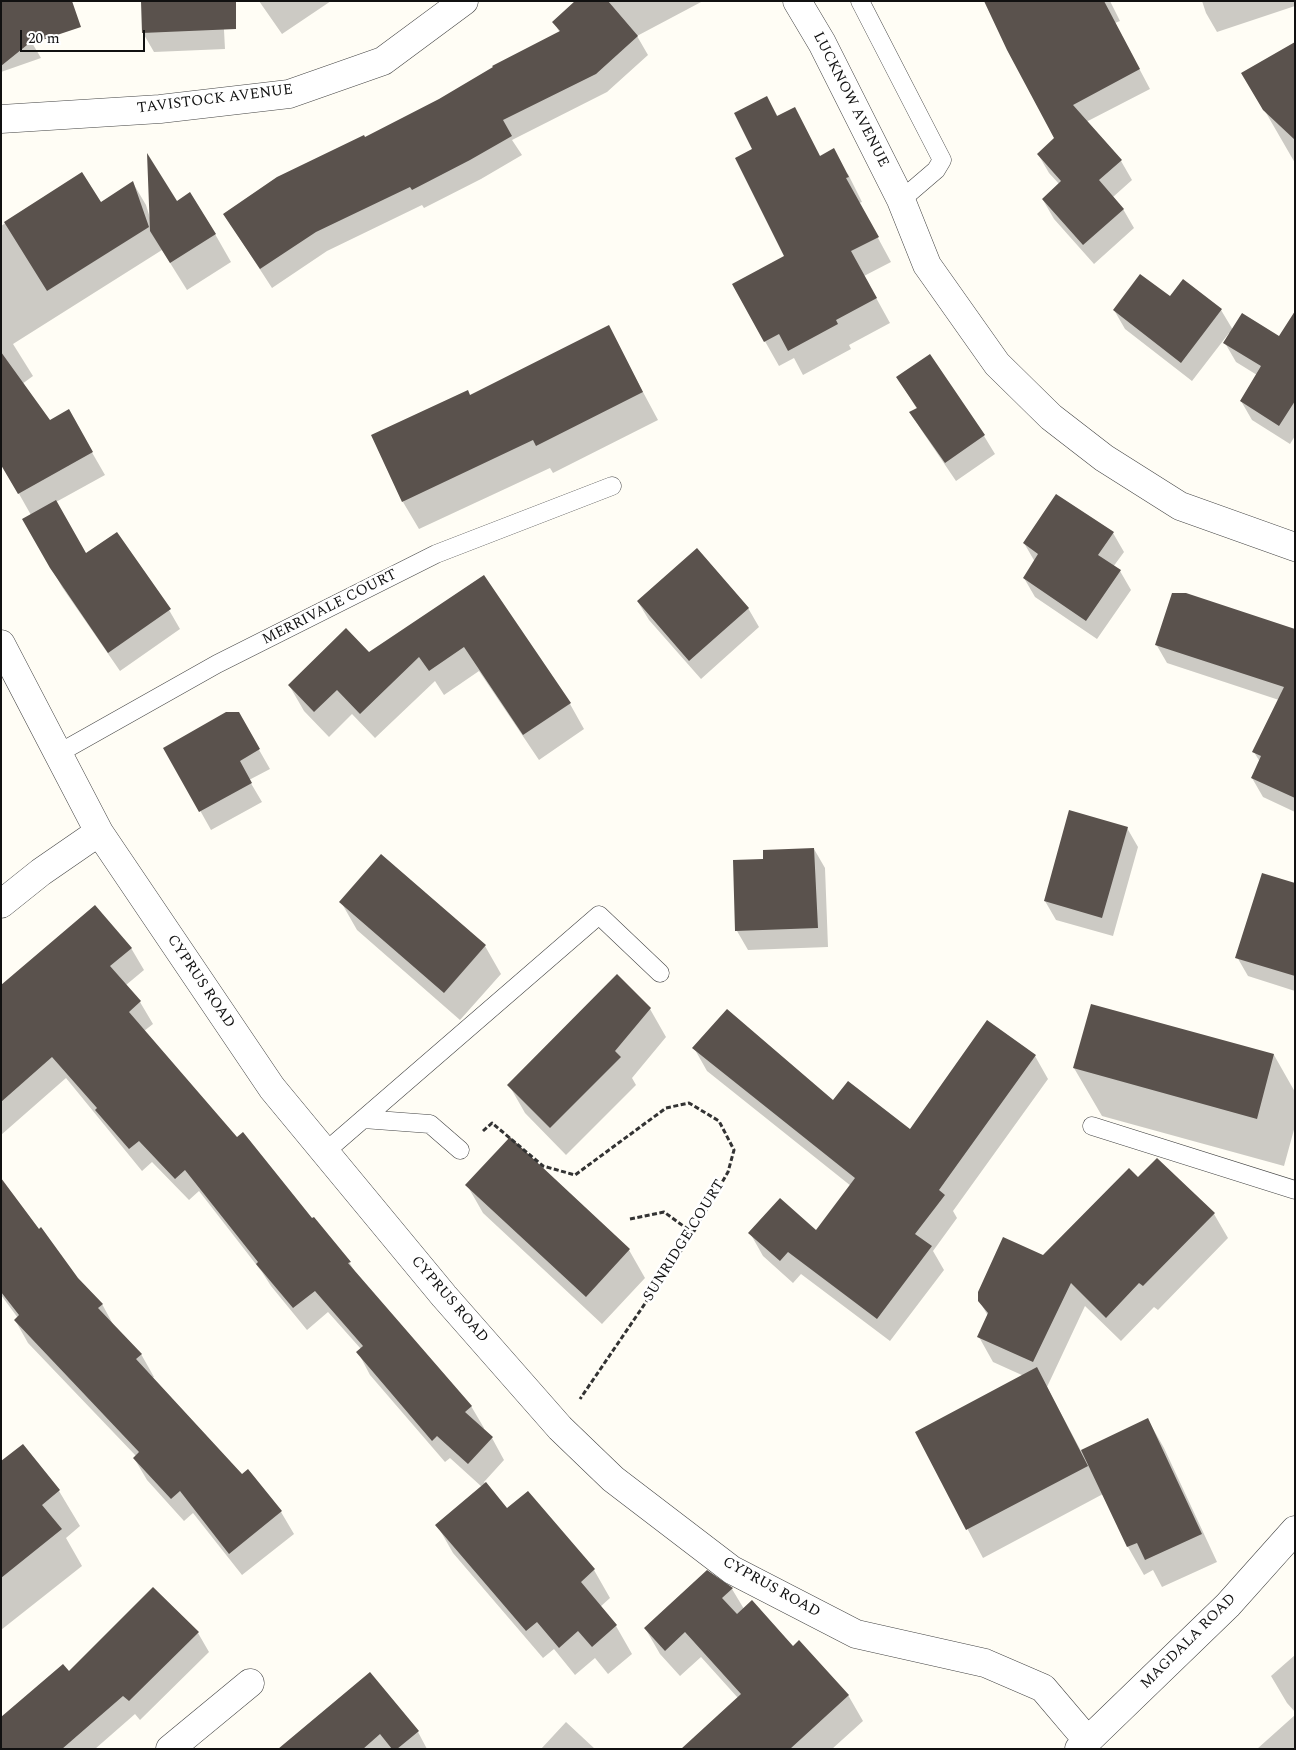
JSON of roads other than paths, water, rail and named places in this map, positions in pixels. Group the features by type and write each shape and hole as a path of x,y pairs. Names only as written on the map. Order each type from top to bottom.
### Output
{"street":[{"name":"TAVISTOCK AVENUE","path":"1,119 160,109 289,94 383,61 464,1"},
{"name":"LUCKNOW AVENUE","path":"797,1 822,43 901,200 927,265 997,364 1051,417 1104,458 1180,506 1295,547"},
{"name":"CYPRUS ROAD","path":"1,644 99,832 272,1088 444,1296 560,1428 613,1479 732,1570 856,1634 985,1663 1044,1688 1083,1745"},
{"path":"1,904 41,872 99,832"},
{"name":"MAGDALA ROAD","path":"1083,1745 1228,1604 1295,1530"},
{"path":"170,1749 250,1683"}],"lane":[{"path":"860,1 942,160 936,170 901,200"},
{"name":"MERRIVALE COURT","path":"59,753 217,664 436,554 612,486"},
{"path":"325,1152 599,916 660,973"},
{"path":"363,1119 430,1124 460,1150"},
{"path":"1092,1126 1295,1190"}]}
